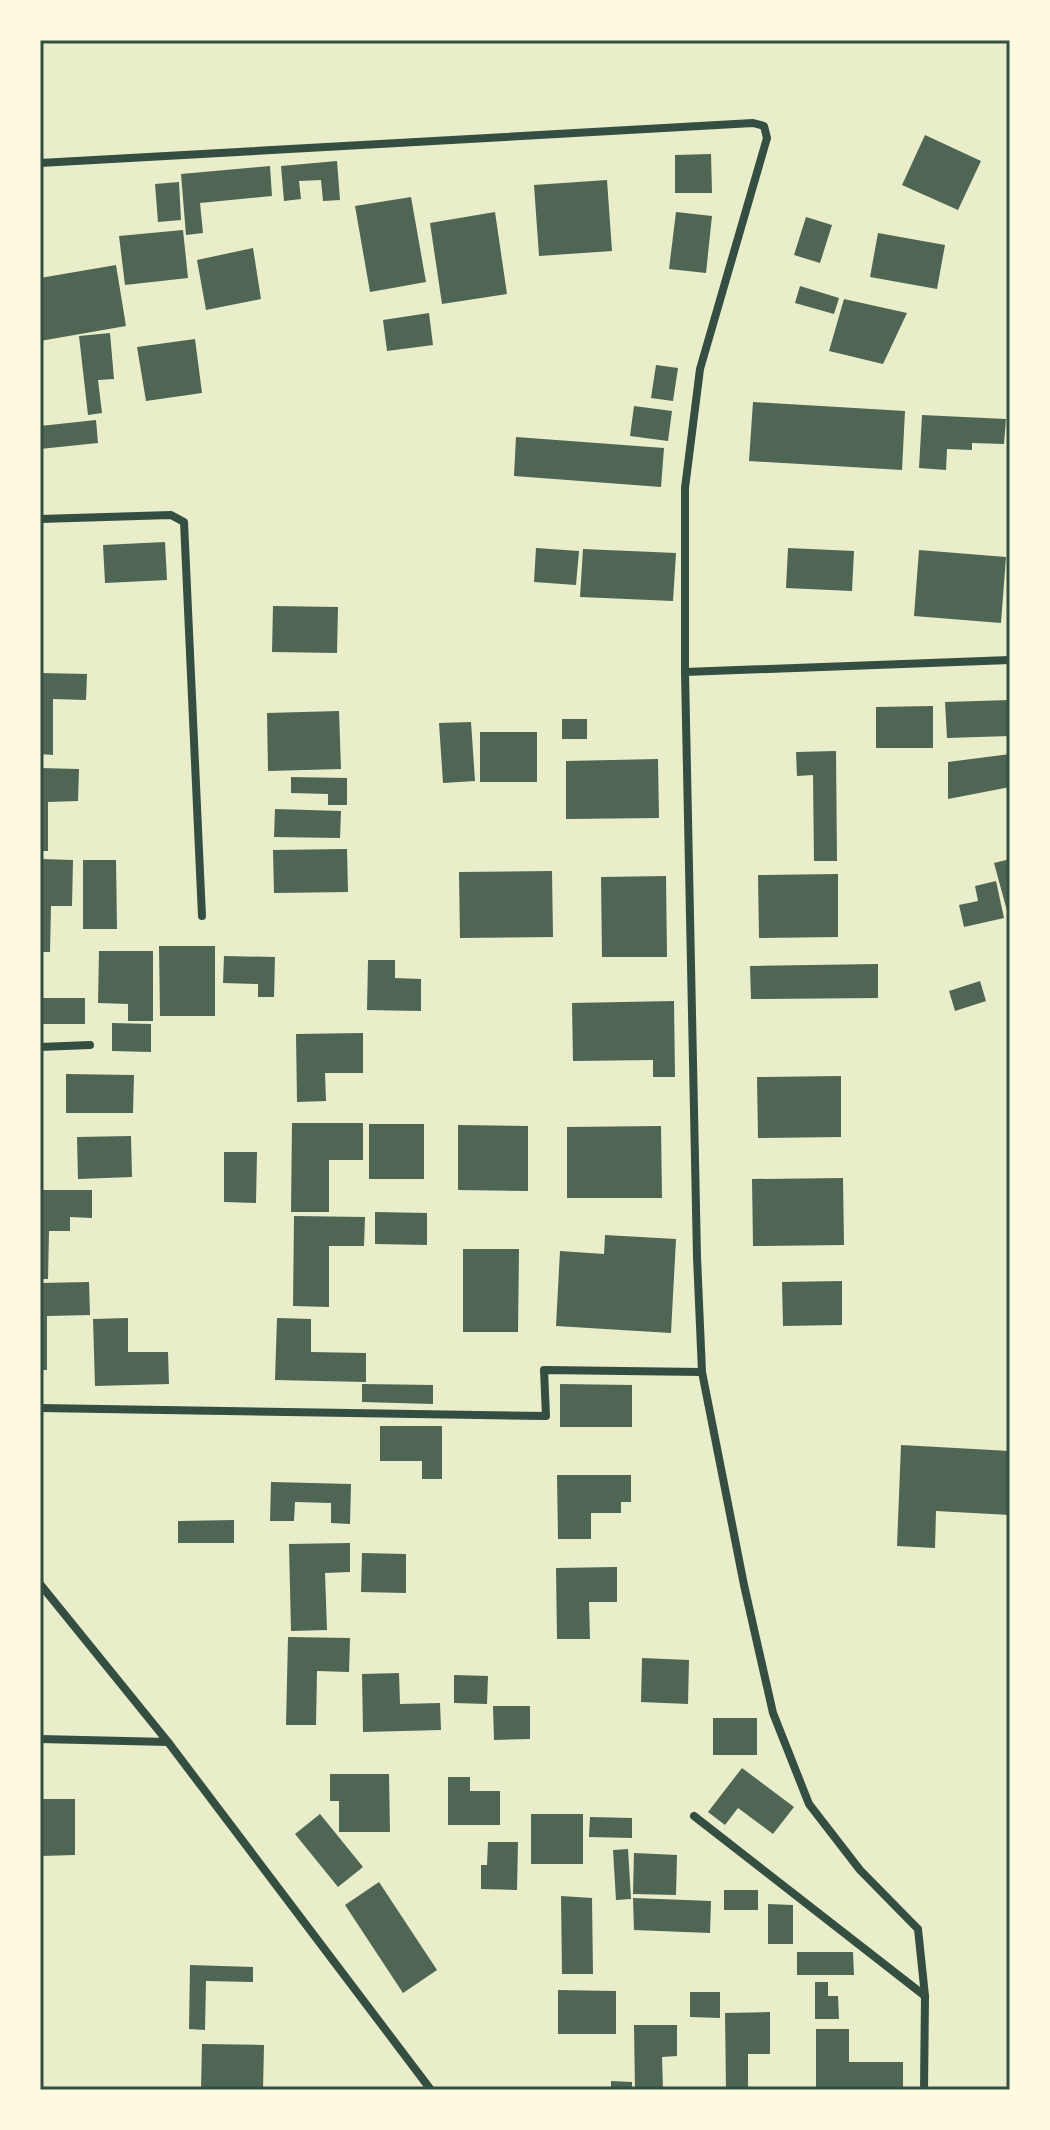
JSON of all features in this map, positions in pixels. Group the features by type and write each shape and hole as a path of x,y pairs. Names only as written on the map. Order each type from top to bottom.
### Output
{"street":[{"path":"40,163 737,124 764,126 767,138 700,369 685,488 685,672 702,1372 773,1713 809,1804 860,1870 918,1929 925,1996 924,2090"},
{"path":"40,519 171,515 184,522 202,916"},
{"path":"685,672 1010,660"},
{"path":"40,1047 90,1045"},
{"path":"40,1408 546,1416 544,1370 702,1372"},
{"path":"40,1584 168,1742 431,2090"},
{"path":"40,1739 168,1742"},
{"path":"694,1816 925,1996"}],"building":[{"path":"925,135 981,161 958,210 902,185"},
{"path":"711,154 712,193 675,193 675,155"},
{"path":"337,161 340,200 323,201 321,180 299,181 301,199 284,201 281,166"},
{"path":"270,166 272,196 200,203 203,233 186,235 181,174"},
{"path":"607,180 612,251 539,256 534,185"},
{"path":"179,182 181,220 158,222 155,184"},
{"path":"411,197 426,282 370,292 355,206"},
{"path":"495,212 507,294 442,304 430,223"},
{"path":"676,212 712,216 706,273 669,269"},
{"path":"806,217 832,225 820,263 794,255"},
{"path":"183,230 188,278 125,285 119,236"},
{"path":"878,233 945,245 937,289 870,277"},
{"path":"253,248 261,299 206,310 197,260"},
{"path":"116,265 126,326 40,341 40,278"},
{"path":"800,286 839,298 834,314 795,303"},
{"path":"844,299 907,313 883,364 829,351"},
{"path":"429,313 433,345 387,351 383,320"},
{"path":"110,333 114,379 98,380 102,413 88,415 79,336"},
{"path":"195,339 202,393 146,401 137,347"},
{"path":"656,365 678,368 673,401 651,398"},
{"path":"753,402 905,411 902,470 749,461"},
{"path":"634,406 672,411 668,441 630,436"},
{"path":"922,415 1006,419 1004,444 972,443 972,450 947,449 946,470 919,468"},
{"path":"96,420 98,443 40,449 40,426"},
{"path":"516,437 664,448 661,487 514,476"},
{"path":"165,542 167,580 105,583 103,545"},
{"path":"536,548 579,551 576,585 534,582"},
{"path":"788,548 854,551 852,591 786,588"},
{"path":"583,549 676,553 673,601 580,597"},
{"path":"919,550 1006,557 1001,623 914,616"},
{"path":"273,606 338,607 337,653 272,652"},
{"path":"40,673 87,674 86,700 53,699 53,755 40,754"},
{"path":"1010,700 1010,736 947,738 945,702"},
{"path":"933,706 933,748 876,748 876,707"},
{"path":"339,711 341,769 268,771 267,713"},
{"path":"562,719 587,719 587,739 562,739"},
{"path":"471,722 475,781 443,783 439,723"},
{"path":"480,732 537,732 537,782 480,782"},
{"path":"836,751 837,861 814,861 813,775 797,776 796,752"},
{"path":"1010,754 1010,787 948,799 948,762"},
{"path":"658,759 659,818 566,819 566,761"},
{"path":"40,768 79,769 78,801 48,802 48,851 40,851"},
{"path":"291,777 347,778 347,805 328,805 328,794 291,793"},
{"path":"275,809 341,811 340,838 274,837"},
{"path":"347,849 348,892 274,893 273,850"},
{"path":"40,859 73,860 72,906 51,906 50,952 40,952"},
{"path":"1010,859 1010,918 1009,918 994,863"},
{"path":"83,860 116,860 117,929 83,929"},
{"path":"552,871 553,937 460,938 459,872"},
{"path":"838,874 838,937 759,938 758,875"},
{"path":"666,876 667,957 602,957 601,877"},
{"path":"996,881 1004,918 964,927 959,905 978,901 975,886"},
{"path":"159,946 215,946 215,1016 160,1016"},
{"path":"99,951 153,951 153,1021 128,1021 128,1004 98,1003"},
{"path":"224,956 275,957 274,997 258,997 258,984 223,983"},
{"path":"368,960 395,960 395,978 421,979 421,1011 367,1010"},
{"path":"878,964 878,998 751,999 750,966"},
{"path":"980,981 986,1001 955,1011 949,991"},
{"path":"40,998 85,998 85,1024 40,1024"},
{"path":"674,1001 675,1077 653,1077 653,1060 573,1061 572,1003"},
{"path":"112,1023 151,1024 151,1052 112,1051"},
{"path":"363,1033 363,1073 325,1073 326,1101 297,1102 296,1034"},
{"path":"66,1074 134,1075 133,1113 66,1113"},
{"path":"841,1076 841,1137 758,1138 757,1077"},
{"path":"292,1123 363,1123 363,1160 329,1160 329,1212 291,1212"},
{"path":"369,1124 424,1124 424,1179 369,1179"},
{"path":"458,1125 528,1126 528,1191 458,1190"},
{"path":"661,1126 662,1198 567,1198 567,1127"},
{"path":"131,1136 132,1177 78,1179 77,1137"},
{"path":"224,1152 257,1152 256,1203 224,1202"},
{"path":"843,1178 844,1245 753,1246 752,1179"},
{"path":"40,1190 92,1190 92,1218 70,1217 70,1231 49,1231 48,1279 40,1279"},
{"path":"375,1212 427,1213 427,1245 375,1244"},
{"path":"294,1216 365,1217 364,1246 329,1246 329,1307 293,1306"},
{"path":"605,1235 676,1239 671,1333 556,1326 560,1251 604,1254"},
{"path":"463,1249 519,1249 518,1332 463,1332"},
{"path":"842,1281 842,1325 783,1326 782,1282"},
{"path":"89,1282 90,1315 47,1316 47,1370 40,1370 40,1283"},
{"path":"128,1318 128,1352 168,1352 169,1384 95,1386 93,1319"},
{"path":"277,1318 311,1319 311,1352 366,1353 366,1382 275,1380"},
{"path":"362,1384 433,1385 433,1404 362,1402"},
{"path":"560,1384 632,1385 632,1427 560,1427"},
{"path":"380,1426 442,1426 442,1479 422,1479 422,1461 380,1461"},
{"path":"901,1445 1010,1451 1010,1515 936,1511 935,1548 897,1546"},
{"path":"557,1475 631,1475 631,1502 621,1502 621,1513 591,1513 591,1539 558,1539"},
{"path":"271,1482 351,1484 350,1524 331,1523 331,1503 295,1502 294,1521 270,1521"},
{"path":"234,1520 234,1543 178,1543 178,1521"},
{"path":"350,1543 350,1572 325,1573 327,1630 291,1631 289,1544"},
{"path":"362,1553 406,1554 406,1593 361,1592"},
{"path":"617,1567 617,1602 589,1602 590,1639 557,1639 556,1568"},
{"path":"288,1637 350,1638 349,1672 317,1671 316,1725 286,1725"},
{"path":"642,1658 689,1660 688,1704 641,1702"},
{"path":"399,1673 400,1704 440,1703 441,1730 363,1732 362,1674"},
{"path":"454,1675 488,1676 487,1704 454,1703"},
{"path":"493,1706 530,1706 530,1739 494,1740"},
{"path":"713,1718 757,1718 757,1755 713,1755"},
{"path":"742,1768 794,1807 773,1834 738,1808 725,1825 708,1812"},
{"path":"330,1774 389,1774 390,1832 339,1832 339,1801 330,1801"},
{"path":"448,1777 470,1777 470,1791 500,1791 500,1825 448,1825"},
{"path":"40,1799 75,1799 75,1855 40,1856"},
{"path":"320,1814 363,1867 338,1887 295,1834"},
{"path":"531,1814 583,1814 583,1864 531,1864"},
{"path":"590,1817 632,1818 632,1838 589,1837"},
{"path":"488,1842 518,1842 517,1890 481,1889 481,1865 487,1865"},
{"path":"628,1849 631,1899 616,1900 613,1850"},
{"path":"634,1853 677,1855 676,1895 633,1894"},
{"path":"379,1882 437,1970 403,1993 345,1905"},
{"path":"724,1890 758,1890 758,1910 724,1910"},
{"path":"561,1896 592,1898 593,1974 562,1974"},
{"path":"633,1898 711,1901 710,1933 634,1930"},
{"path":"768,1904 793,1905 793,1944 768,1944"},
{"path":"797,1952 853,1952 854,1975 797,1975"},
{"path":"190,1965 253,1967 253,1982 206,1981 205,2030 189,2029"},
{"path":"815,1982 828,1982 828,1996 838,1996 839,2019 815,2019"},
{"path":"558,1990 616,1991 616,2034 558,2034"},
{"path":"690,1992 720,1992 720,2018 690,2017"},
{"path":"770,2012 770,2054 748,2054 748,2090 726,2090 725,2013"},
{"path":"634,2025 677,2025 677,2056 662,2057 663,2090 635,2090"},
{"path":"816,2029 849,2029 849,2062 903,2062 903,2090 816,2090"},
{"path":"202,2044 264,2045 263,2090 201,2090"},
{"path":"611,2081 632,2082 632,2090 611,2090"}]}
